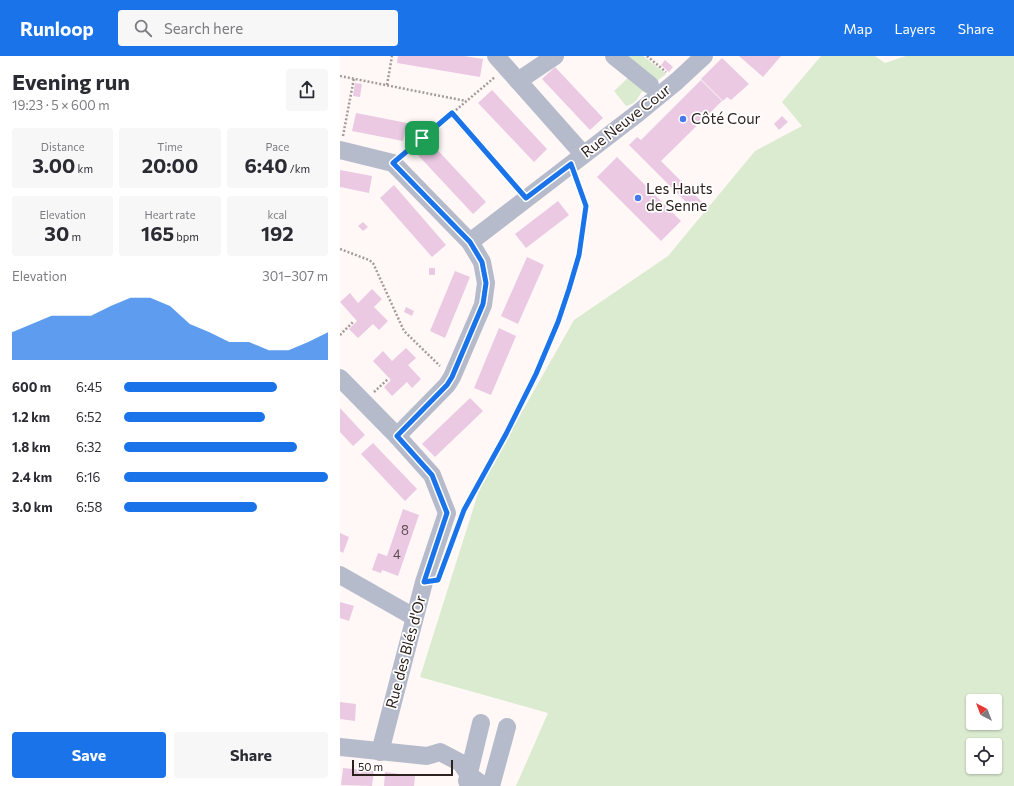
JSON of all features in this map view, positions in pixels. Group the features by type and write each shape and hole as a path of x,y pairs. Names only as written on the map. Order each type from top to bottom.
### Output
{"street":[{"path":"555,56 507,68 577,159"},
{"path":"614,56 650,85"},
{"name":"Rue Neuve Cour","path":"470,242 677,81 704,56"},
{"path":"340,150 393,163 470,242 482,262 486,283 483,304 452,377 447,385 397,436"},
{"name":"Rue des Blés d'Or","path":"340,378 397,436 432,475 447,513 414,617 380,752"},
{"path":"340,574 414,617"},
{"path":"468,780 481,723"},
{"path":"491,786 507,727"},
{"path":"340,747 427,756 437,764 468,780 484,786"}],"path":[{"path":"387,85 392,56"},
{"path":"647,56 677,81"},
{"path":"393,163 507,68"},
{"path":"340,76 466,102"},
{"path":"340,150 354,78"},
{"path":"452,113 526,198"},
{"path":"462,517 471,495 506,434 536,374 558,322 569,289 579,255 586,206 577,159"},
{"path":"340,249 373,263 404,331 408,337 444,370"},
{"path":"340,335 353,322"},
{"path":"371,395 388,378"}],"green space":[{"path":"625,56 643,56 666,74 657,81"},
{"path":"821,56 875,56 885,63 906,56 1014,56 1014,786 516,786 548,713 420,677 481,484 574,320 668,256 755,151 802,126 782,102"},
{"path":"631,75 644,90 634,103 626,106 614,91"}],"building":[{"path":"398,56 464,56 483,59 480,77 397,63"},
{"path":"739,56 781,56 763,77"},
{"path":"722,58 749,84 731,100 727,97 723,101 701,79"},
{"path":"665,60 673,67 669,72 661,65"},
{"path":"555,67 603,118 590,130 542,79"},
{"name":"Côté Cour","path":"701,80 722,101 661,161 702,202 694,210 629,145 637,137 641,140"},
{"path":"355,83 362,84 360,97 353,96"},
{"path":"492,90 547,149 534,162 478,103"},
{"path":"356,113 407,123 403,141 352,131"},
{"path":"782,116 788,122 779,130 774,124"},
{"path":"430,142 486,202 473,214 417,154"},
{"name":"Les Hauts de Senne","path":"617,157 681,221 661,241 597,177"},
{"path":"340,170 372,176 369,193 340,187"},
{"path":"394,185 446,245 432,257 380,198"},
{"path":"558,201 569,215 526,248 515,234"},
{"path":"363,222 368,227 363,231 358,226"},
{"path":"527,257 544,265 518,324 501,316"},
{"path":"429,268 435,268 435,275 429,275"},
{"path":"455,271 470,277 445,338 430,331"},
{"path":"372,289 382,299 374,307 388,321 379,330 373,324 358,338 349,329 357,321 340,302 350,293 358,303"},
{"path":"406,307 414,311 412,316 404,312"},
{"path":"499,328 516,336 491,395 474,388"},
{"path":"406,348 416,358 408,365 421,379 412,388 407,382 392,396 384,387 391,380 373,361 383,351 392,361"},
{"path":"470,398 483,411 435,457 422,444"},
{"path":"340,408 365,435 353,446 340,432"},
{"path":"373,443 417,489 405,501 361,454"},
{"path":"403,509 419,515 398,576 382,570 381,573 372,570 378,553 387,556"},
{"path":"340,533 349,537 343,553 340,551"},
{"path":"340,602 354,606 349,621 340,618"},
{"path":"340,702 356,704 355,721 340,719"},
{"path":"343,768 374,771 372,786 341,785"},
{"path":"385,772 415,776 414,786 384,786"}],"place":[{"name":"Côté Cour","path":"683,119"},
{"name":"Les Hauts de Senne","path":"638,198"}],"route":[{"path":"452,113 526,198 571,164 586,206 585,225 579,255 569,289 558,322 536,374 506,434 471,495 464,510 445,566 438,580 424,582 447,513 432,475 397,436 447,385 452,377 483,304 486,283 482,262 470,242 393,163 422,138 452,113"}]}
